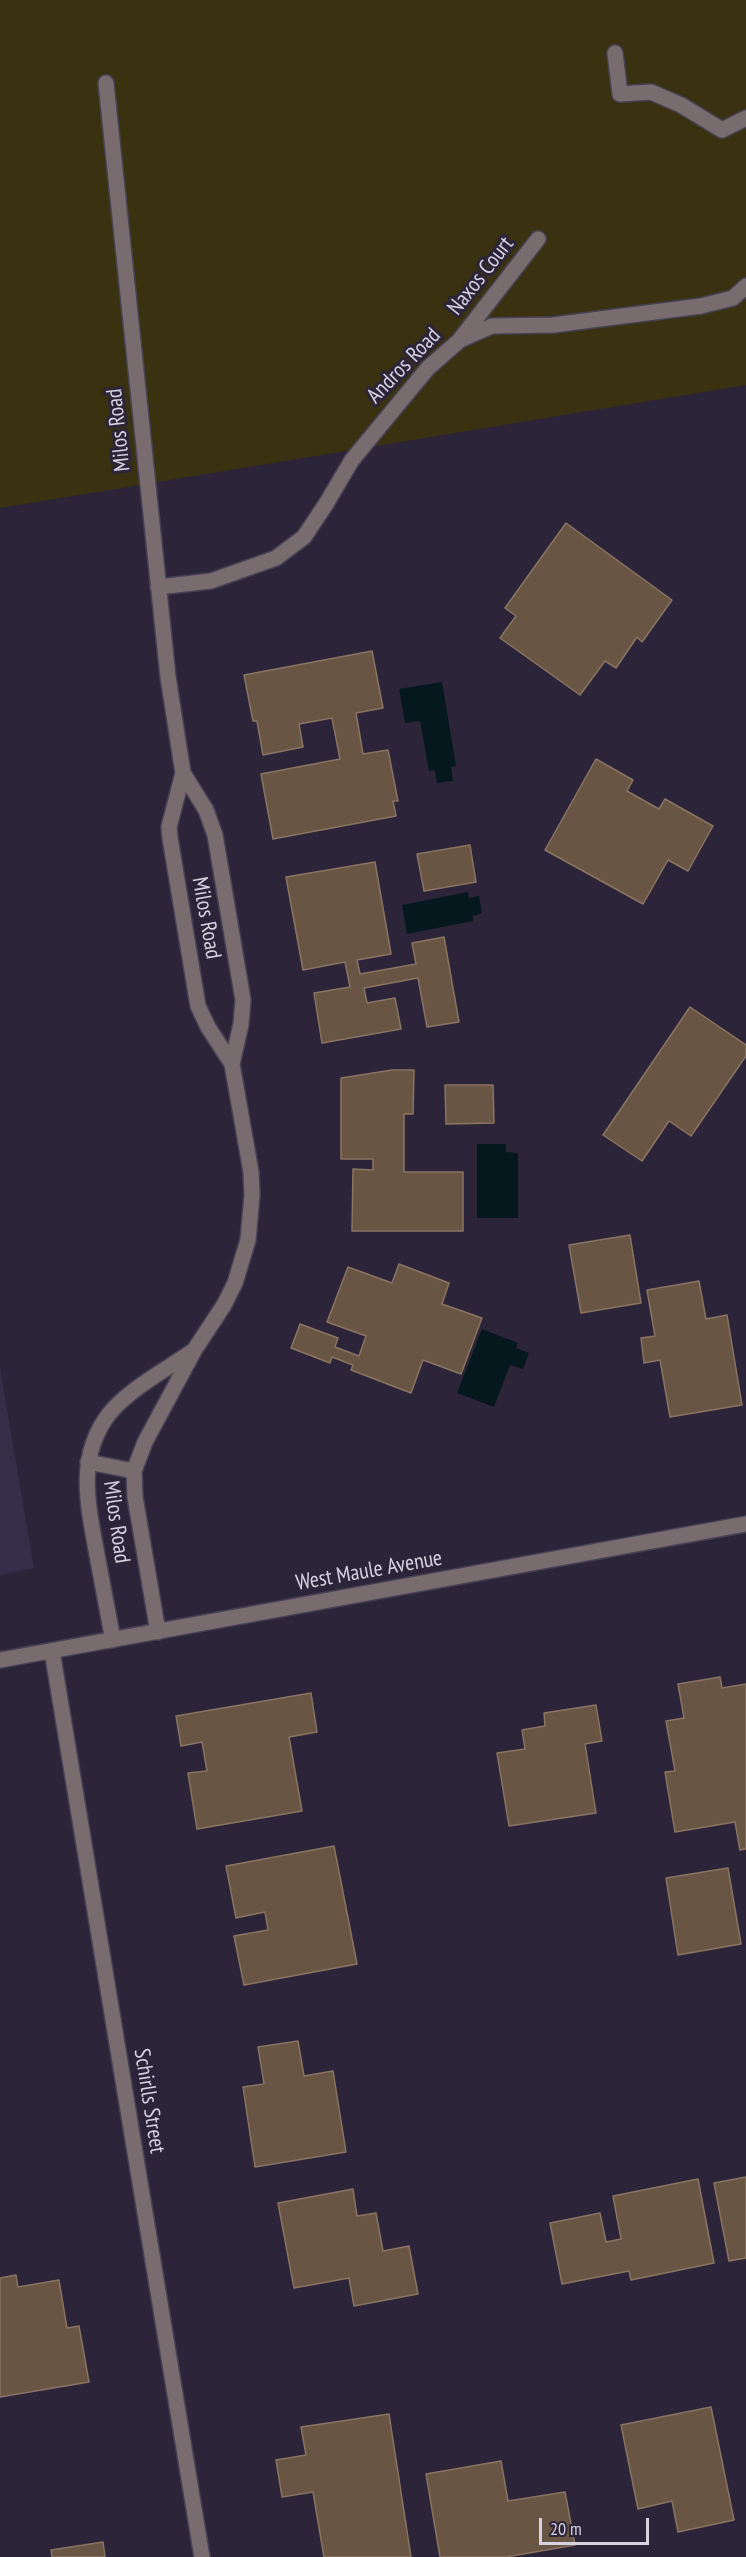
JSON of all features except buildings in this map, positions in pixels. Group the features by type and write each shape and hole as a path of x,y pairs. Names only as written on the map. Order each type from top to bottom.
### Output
{"street":[{"path":"615,53 620,94 651,92 681,105 722,130 746,118"},
{"name":"Milos Road","path":"106,83 168,677 183,773 206,810 216,835 243,1000 241,1024 232,1064 251,1173 251,1216 243,1261 235,1282 224,1305 195,1349 145,1442 134,1472 135,1497 158,1632"},
{"name":"Naxos Court","path":"460,340 538,239"},
{"name":"Andros Road","path":"158,587 211,581 276,558 304,537 352,460 428,368 460,340 492,326 553,325 701,306 733,298 746,286"},
{"name":"Milos Road","path":"183,773 169,827 198,1006 208,1027 232,1064"},
{"name":"Milos Road","path":"113,1640 87,1500 88,1462 93,1443 110,1414 122,1400 195,1349"},
{"path":"88,1462 134,1472"},
{"name":"West Maule Avenue","path":"0,1660 746,1524"},
{"name":"Schirlls Street","path":"52,1652 202,2557"}],"shaded area":[{"path":"0,1368 34,1568 0,1575"}],"sand":[{"path":"0,0 746,0 746,385 0,508"}],"water":[{"path":"442,682 456,766 451,767 453,781 437,783 435,770 429,771 420,721 405,723 399,689"},
{"path":"468,892 469,898 479,896 482,913 473,916 473,921 407,934 402,905"},
{"path":"477,1144 506,1144 506,1152 518,1153 518,1218 477,1218"},
{"path":"482,1329 518,1343 516,1348 529,1353 523,1369 510,1365 494,1407 457,1393"}]}
